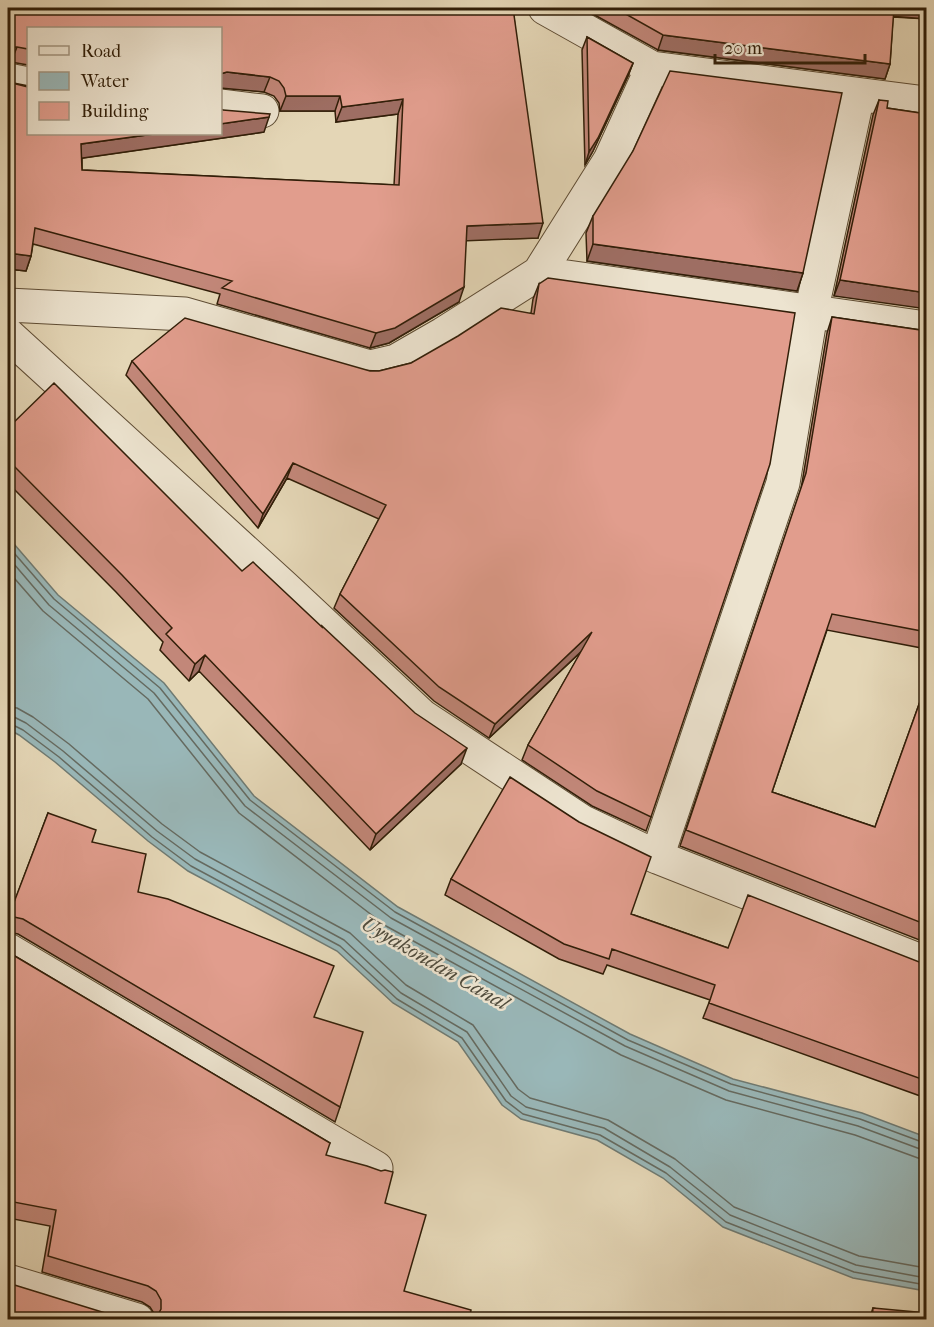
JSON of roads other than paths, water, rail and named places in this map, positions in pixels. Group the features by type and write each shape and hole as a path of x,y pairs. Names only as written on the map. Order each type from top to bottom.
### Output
{"street":[{"path":"545,8 652,68 927,103"},
{"path":"8,305 185,314 370,367 396,361 539,273 610,160 652,68"},
{"path":"8,80 27,84"},
{"path":"657,857 783,483 811,313 858,95"},
{"path":"222,106 262,111"},
{"path":"539,273 927,328"},
{"path":"8,335 422,716 583,822 657,857 927,963"},
{"path":"8,950 376,1168"},
{"path":"8,1281 101,1315 137,1320"}],"water":[{"name":"Uyyakondan Canal","path":"8,537 58,595 164,683 254,796 398,907 630,1034 733,1079 862,1113 926,1137 926,1291 853,1278 723,1227 663,1178 597,1140 521,1119 502,1105 458,1042 393,1003 337,951 188,871 148,841 55,762 8,729"}]}
